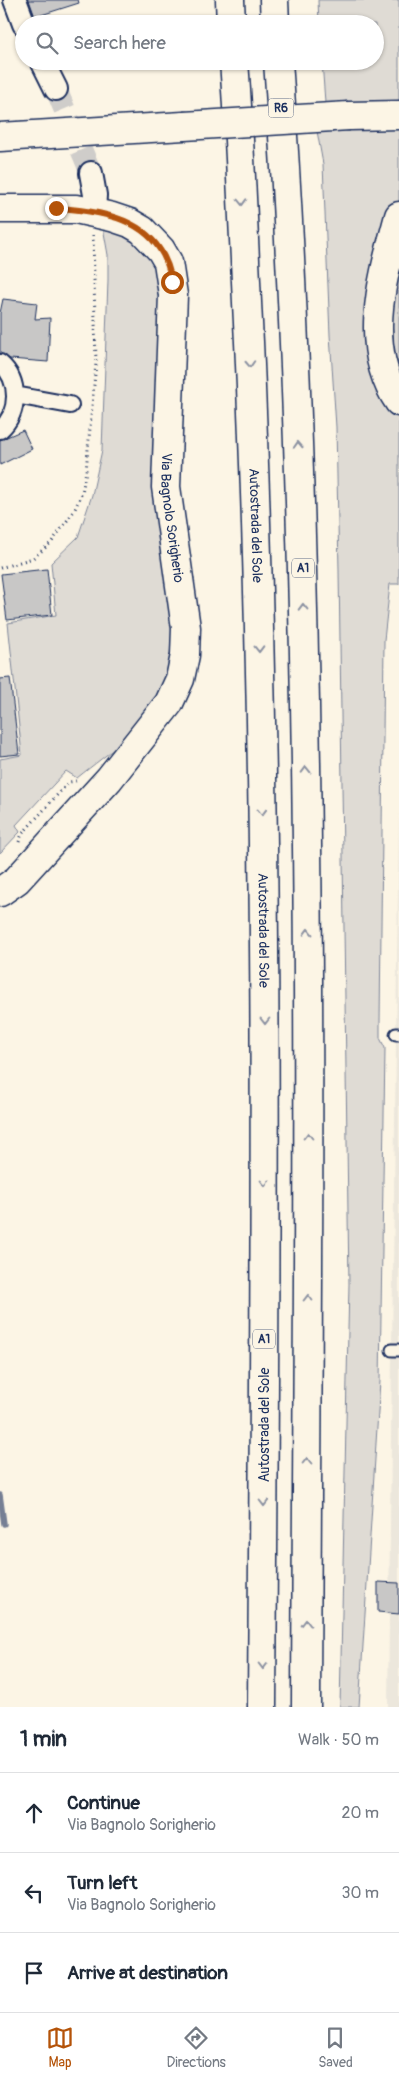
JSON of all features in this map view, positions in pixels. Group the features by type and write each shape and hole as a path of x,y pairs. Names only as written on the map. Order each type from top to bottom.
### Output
{"main road":[{"path":"230,0 231,15"},
{"path":"274,0 275,15"},
{"name":"Autostrada del Sole","path":"235,70 241,153 257,521 265,952 262,1707"},
{"name":"R6","path":"279,70 285,155"},
{"path":"0,137 349,116 399,115"},
{"name":"A1","path":"285,155 302,524 309,971 306,1707"},
{"name":"Via Bagnolo Sorigherio","path":"0,209 56,208 94,212 130,223 142,230 162,250 168,262 173,295 166,488 186,628 186,655 180,679 169,703 108,779 24,873 8,888 0,892"},
{"path":"399,216 386,264 378,319 380,356 386,380 399,402"}],"street":[{"path":"15,0 21,15"},
{"path":"46,70 56,89"},
{"path":"91,173 95,195 94,212"},
{"path":"0,363 12,380 15,395 10,418 0,430"},
{"path":"15,395 70,404"}],"shaded area":[{"path":"318,0 399,0 399,584 390,584 384,640 380,1038 385,1048 380,1381 359,1707 340,1707 349,1284 339,570 336,427 323,164 317,131 327,130 323,70 384,70 384,15 319,15"},
{"path":"103,227 137,242 149,254 158,273 172,627 169,664 157,700 138,726 127,738 77,778 66,771 16,825 20,832 0,853 0,759 22,755 8,623 56,615 51,563 78,537 92,495 102,450 108,280 108,255"},
{"path":"399,811 399,1707 388,1707 392,1350"}],"building":[{"path":"29,0 78,0 79,3 41,15 34,15"},
{"path":"3,299 37,303 35,319 50,318 48,362 10,359 0,353 0,313"},
{"path":"23,430 32,449 0,465 0,440"},
{"path":"47,569 52,615 7,620 1,574"},
{"path":"10,678 19,754 0,756 0,679"},
{"path":"378,1582 399,1583 399,1614 378,1612"}],"waterway":[{"path":"0,1495 4,1524"}],"tunnel":[{"path":"56,89 91,173"}],"route":[{"path":"56,208 94,212 130,223 142,230 162,250 168,262 172,282"}]}
